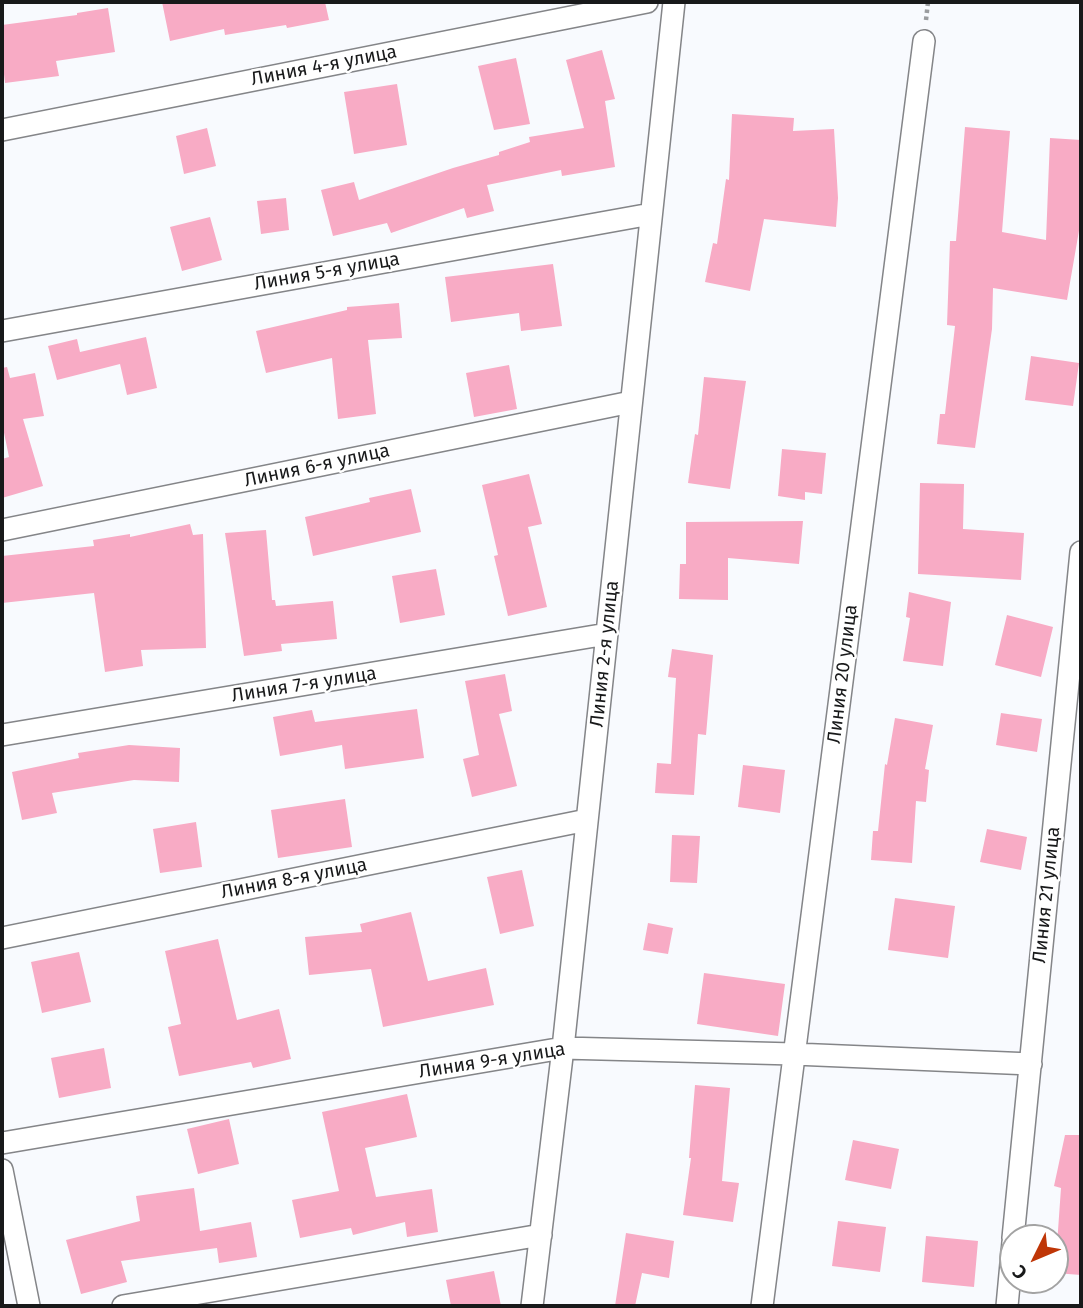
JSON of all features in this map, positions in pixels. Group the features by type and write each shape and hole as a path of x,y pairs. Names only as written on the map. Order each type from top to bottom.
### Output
{"street":[{"name":"Линия 4-я улица","path":"2,130 647,2"},
{"name":"Линия 2-я улица","path":"532,1306 563,1048 674,2"},
{"name":"Линия 20 улица","path":"762,1306 924,41"},
{"name":"Линия 5-я улица","path":"2,331 651,214"},
{"name":"Линия 6-я улица","path":"2,530 631,402"},
{"name":"Линия 21 улица","path":"1015,1224 1081,552"},
{"name":"Линия 7-я улица","path":"2,735 607,634"},
{"name":"Линия 8-я улица","path":"2,938 587,820"},
{"name":"Линия 9-я улица","path":"2,1143 563,1048 1031,1064"},
{"path":"2,1170 29,1306"},
{"path":"123,1306 541,1235"}],"building":[{"path":"162,2 325,2 329,20 225,35 224,29 170,41"},
{"path":"108,8 115,52 56,61 59,76 5,83 2,25"},
{"path":"602,50 615,99 605,101 615,167 562,176 561,170 487,185 494,211 467,218 464,208 391,233 387,223 333,236 321,190 354,182 359,200 499,155 499,152 530,142 529,137 584,128 566,60"},
{"path":"516,58 530,124 494,130 478,66"},
{"path":"397,84 407,145 354,154 344,92"},
{"path":"732,114 794,118 793,131 834,129 838,198 836,227 764,219 750,291 705,282 713,243 717,244 726,179 729,180"},
{"path":"965,127 1010,131 1002,232 1046,240 1050,138 1081,140 1081,219 1067,300 993,288 992,329 975,448 937,444 940,414 945,414 955,326 947,325 950,241 956,241"},
{"path":"207,128 216,166 184,174 176,136"},
{"path":"286,198 289,230 261,234 257,201"},
{"path":"210,217 222,260 182,271 170,227"},
{"path":"553,264 562,326 521,331 519,313 451,322 445,277"},
{"path":"399,303 402,338 368,340 376,414 338,419 332,358 266,373 256,331 347,310 347,307"},
{"path":"146,337 157,388 127,395 120,364 57,380 48,346 77,339 80,352"},
{"path":"1031,356 1079,363 1073,406 1025,400"},
{"path":"509,365 517,409 474,417 466,373"},
{"path":"7,367 10,378 35,373 44,416 23,419 43,486 2,498 2,459 9,457 2,423 2,368"},
{"path":"704,377 746,381 730,489 688,483 695,434 698,435"},
{"path":"782,449 826,453 822,494 805,492 805,500 778,496"},
{"path":"529,474 542,524 528,527 547,607 508,616 482,485"},
{"path":"920,483 964,484 963,529 1024,533 1021,580 918,574"},
{"path":"411,489 421,532 313,556 305,517"},
{"path":"803,521 799,564 728,558 728,600 679,599 680,564 686,564 686,522"},
{"path":"190,524 193,535 203,534 206,648 141,650 143,666 105,672 94,593 2,603 2,556 94,546 93,540 130,534 130,537"},
{"path":"266,530 272,600 275,600 276,606 333,601 337,639 281,644 282,651 244,656 225,533"},
{"path":"436,569 445,615 400,623 392,576"},
{"path":"909,592 951,602 943,666 903,661 910,618 906,617"},
{"path":"1007,615 1053,627 1041,677 995,665"},
{"path":"672,649 713,655 706,735 698,734 694,795 655,793 657,763 671,764 676,678 668,677"},
{"path":"505,674 512,711 499,714 517,786 472,797 463,759 479,755 465,681"},
{"path":"417,709 424,758 345,769 342,745 280,756 273,717 312,710 315,722"},
{"path":"1001,713 1042,719 1037,752 996,745"},
{"path":"895,718 933,725 925,769 929,770 926,802 916,801 912,863 871,860 873,831 878,831 885,764 887,765"},
{"path":"129,745 180,748 179,782 134,780 52,793 57,813 22,820 12,772 79,758 78,753"},
{"path":"743,765 785,770 780,813 738,807"},
{"path":"345,799 352,847 278,858 271,810"},
{"path":"196,822 202,867 160,873 153,829"},
{"path":"987,829 1027,837 1021,870 980,862"},
{"path":"672,835 700,836 697,883 670,882"},
{"path":"522,870 534,926 500,934 487,877"},
{"path":"895,898 955,906 948,958 888,950"},
{"path":"411,912 428,981 486,968 494,1005 383,1027 371,969 309,975 305,937 362,932 360,924"},
{"path":"648,923 673,928 668,954 643,950"},
{"path":"218,939 237,1020 279,1009 291,1059 253,1068 251,1062 179,1076 168,1027 181,1024 165,951"},
{"path":"79,952 91,1002 42,1013 31,962"},
{"path":"704,973 785,984 778,1036 697,1024"},
{"path":"104,1048 111,1088 59,1098 51,1058"},
{"path":"695,1085 730,1088 722,1181 739,1183 733,1222 683,1215 691,1158"},
{"path":"407,1094 417,1137 365,1148 376,1197 432,1189 438,1232 407,1237 405,1222 353,1235 351,1228 300,1238 292,1200 339,1191 322,1112"},
{"path":"229,1119 239,1164 198,1174 187,1129"},
{"path":"1065,1135 1081,1135 1081,1275 1069,1274 1069,1224 1058,1224 1061,1188 1054,1186"},
{"path":"853,1140 899,1149 891,1189 845,1180"},
{"path":"194,1188 200,1231 251,1222 257,1257 219,1263 217,1248 121,1261 127,1282 81,1294 66,1240 140,1221 136,1196"},
{"path":"838,1221 886,1227 880,1272 832,1266"},
{"path":"626,1233 674,1241 669,1278 642,1273 635,1306 615,1306"},
{"path":"926,1236 978,1241 974,1287 922,1282"},
{"path":"494,1271 501,1306 451,1306 446,1280"}]}
